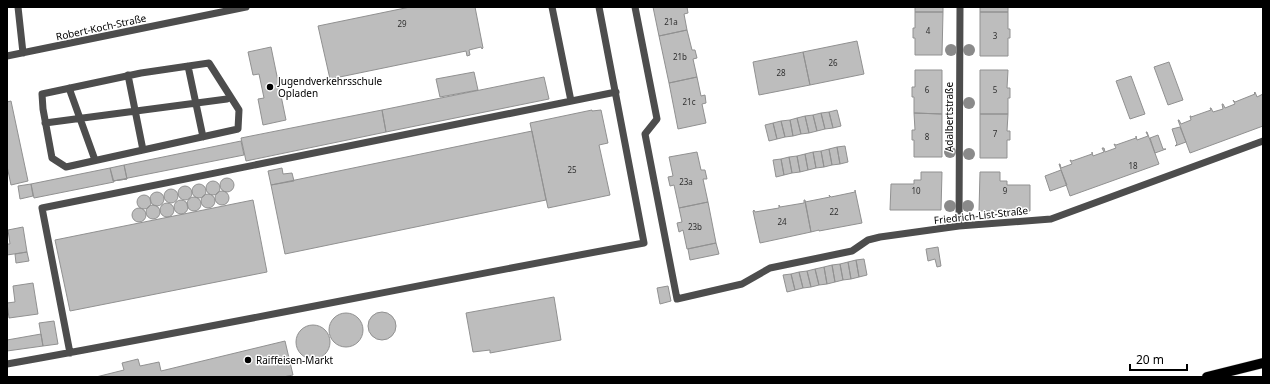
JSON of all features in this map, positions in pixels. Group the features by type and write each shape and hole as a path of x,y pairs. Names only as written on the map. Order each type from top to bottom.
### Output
{"main road":[{"path":"1207,377 1263,363"}],"street":[{"path":"18,7 23,53"},
{"name":"Robert-Koch-Straße","path":"7,56 246,7"},
{"path":"552,7 572,101"},
{"path":"7,364 144,340 644,242 599,7"},
{"name":"Friedrich-List-Straße","path":"635,7 657,119 645,134 677,299 742,284 770,268 852,251 868,240 880,237 959,226 1051,219 1263,141"},
{"name":"Adalbertstraße","path":"959,226 960,7"},
{"path":"209,62 239,110 238,129 66,167 52,158 43,109 42,94 128,75 209,62"},
{"path":"188,66 203,136"},
{"path":"128,75 134,111 144,150"},
{"path":"69,88 95,160"},
{"path":"70,353 42,208 616,92"},
{"path":"46,123 227,99 230,97"}],"building":[{"path":"410,7 475,7 483,48 482,49 481,47 469,50 470,55 467,56 466,51 330,79 318,26"},
{"path":"653,7 687,7 688,13 684,14 687,30 659,36"},
{"path":"915,7 943,7 943,12 915,12"},
{"path":"980,7 1008,7 1008,12 980,12"},
{"path":"915,12 943,12 942,55 915,55 915,38 913,38 913,28 915,28"},
{"path":"980,12 1008,12 1008,29 1010,29 1010,38 1008,38 1008,56 980,56"},
{"path":"687,30 692,50 695,50 697,58 693,59 697,77 669,83 659,36"},
{"path":"857,41 864,74 810,85 803,52"},
{"name":"Jugendverkehrsschule Opladen","path":"271,47 286,120 263,125 258,99 264,98 259,74 253,75 248,52"},
{"path":"803,52 810,85 759,95 753,62"},
{"path":"1169,62 1183,100 1168,105 1154,67"},
{"path":"915,70 942,70 942,114 914,113 914,97 912,97 912,87 915,87"},
{"path":"980,70 1008,70 1007,88 1010,88 1010,98 1008,98 1008,114 980,114"},
{"path":"474,72 478,90 440,97 436,79"},
{"path":"1131,76 1145,114 1130,119 1116,81"},
{"path":"544,77 549,99 386,132 382,110"},
{"path":"697,77 701,96 705,95 706,103 702,104 706,123 678,129 669,83"},
{"path":"1255,92 1257,97 1263,94 1263,126 1190,153 1178,120 1181,124 1191,120 1190,116 1191,117 1211,110 1210,108 1213,112 1223,109 1222,104 1225,108 1235,104 1233,100 1235,102 1255,94"},
{"path":"11,101 28,181 11,185 7,166 7,102"},
{"path":"382,110 386,132 246,161 241,138"},
{"path":"592,110 601,110 608,143 599,145 610,195 548,208 530,123"},
{"path":"837,110 841,126 833,128 829,112"},
{"path":"829,112 833,128 825,129 821,113"},
{"path":"821,113 825,129 817,131 813,115"},
{"path":"914,113 942,114 942,157 914,157 914,140 912,140 912,130 915,130"},
{"path":"980,114 1008,114 1007,131 1010,131 1010,140 1007,140 1007,158 980,158"},
{"path":"813,115 817,131 809,133 805,116"},
{"path":"805,116 809,133 801,134 797,118"},
{"path":"797,118 801,134 793,136 790,120"},
{"path":"790,120 793,136 785,137 781,121"},
{"path":"781,121 785,137 777,139 773,123"},
{"path":"773,123 777,139 769,141 765,125"},
{"path":"1180,127 1186,142 1175,146 1177,144 1172,129"},
{"path":"532,131 546,200 285,254 271,185"},
{"path":"1147,132 1159,164 1070,196 1059,164 1061,168 1072,164 1070,160 1072,161 1092,154 1092,152 1093,156 1104,152 1102,148 1104,148 1105,152 1116,148 1114,144 1116,145 1136,138 1136,136 1137,140 1148,136"},
{"path":"1158,135 1163,149 1166,149 1155,153 1150,138"},
{"path":"241,141 244,155 127,178 124,165"},
{"path":"845,146 848,162 840,164 837,147"},
{"path":"837,147 840,164 832,165 829,149"},
{"path":"829,149 832,165 824,167 821,151"},
{"path":"821,151 824,167 816,168 813,152"},
{"path":"697,152 701,170 705,170 707,179 703,179 708,202 679,208 674,185 670,186 668,177 673,176 669,157"},
{"path":"813,152 816,168 808,170 805,154"},
{"path":"805,154 808,170 800,172 797,156"},
{"path":"797,156 800,172 792,173 789,157"},
{"path":"789,157 792,173 784,175 781,159"},
{"path":"781,159 784,175 776,177 773,160"},
{"path":"124,165 127,179 113,181 110,168"},
{"path":"110,168 114,182 34,198 31,184"},
{"path":"282,168 283,174 292,173 294,181 271,185 268,171"},
{"path":"1061,170 1067,185 1050,191 1045,176"},
{"path":"921,172 942,172 941,210 890,210 891,184 914,184 914,180 921,180"},
{"path":"980,172 1000,172 1000,181 1007,181 1007,185 1030,185 1030,211 979,211"},
{"path":"227,178 232,180 234,185 232,190 227,192 222,190 220,185 222,180"},
{"path":"213,181 218,183 220,188 218,193 213,195 208,193 206,188 208,183"},
{"path":"31,184 33,196 20,199 18,186"},
{"path":"199,184 204,186 206,191 204,196 199,198 194,196 192,191 194,186"},
{"path":"185,186 190,188 192,193 190,198 185,200 180,198 178,193 180,188"},
{"path":"171,189 176,191 178,196 176,201 171,203 166,201 164,196 166,191"},
{"path":"855,190 862,223 811,232 805,202 830,197 829,195 831,197 855,192"},
{"path":"222,191 227,193 229,198 227,203 222,205 217,203 215,198 217,193"},
{"path":"157,192 162,194 164,199 162,204 157,206 152,204 150,199 152,194"},
{"path":"208,194 213,196 215,201 213,206 208,208 203,206 201,201 203,196"},
{"path":"144,195 149,197 151,202 149,207 144,209 139,207 137,202 139,197"},
{"path":"194,197 199,199 201,204 199,209 194,211 189,209 187,204 189,199"},
{"path":"181,200 186,202 188,207 186,212 181,214 176,212 174,207 176,202"},
{"path":"253,200 267,272 70,311 55,240"},
{"path":"804,200 811,232 760,243 754,210 755,212 779,208 779,205 780,207 804,203"},
{"path":"708,202 716,243 687,249 683,230 679,232 677,223 682,222 679,208"},
{"path":"167,203 172,205 174,210 172,215 167,217 162,215 160,210 162,205"},
{"path":"153,205 158,207 160,212 158,217 153,219 148,217 146,212 148,207"},
{"path":"139,208 144,210 146,215 144,220 139,222 134,220 132,215 134,210"},
{"path":"23,227 27,252 7,255 7,244 10,244 8,230"},
{"path":"716,243 719,254 690,260 688,249"},
{"path":"938,247 941,266 937,267 935,259 928,261 926,249"},
{"path":"27,252 29,261 16,263 15,254"},
{"path":"864,259 867,275 859,277 856,260"},
{"path":"856,260 859,277 851,279 848,262"},
{"path":"848,262 851,279 843,280 840,264"},
{"path":"840,264 843,280 835,282 832,265"},
{"path":"832,265 835,282 827,284 824,267"},
{"path":"824,267 827,284 819,285 815,269"},
{"path":"815,269 819,285 811,287 807,271"},
{"path":"807,271 811,287 803,288 799,272"},
{"path":"799,272 803,288 795,290 791,274"},
{"path":"791,274 795,290 787,292 783,275"},
{"path":"33,283 38,314 9,318 7,303 15,302 13,286"},
{"path":"668,286 671,301 660,304 657,288"},
{"path":"554,297 561,340 490,353 490,350 473,352 466,313"},
{"path":"382,312 392,316 396,326 392,336 382,340 372,336 368,326 372,316"},
{"path":"343,313 349,313 358,318 362,324 362,336 358,342 349,347 343,347 334,342 329,333 329,327 334,318"},
{"path":"54,321 58,344 43,346 39,323"},
{"path":"316,325 325,330 329,335 329,349 325,354 320,358 310,359 306,358 297,349 296,339 297,335 306,326"},
{"path":"41,334 43,346 7,351 7,340"},
{"name":"Raiffeisen-Markt","path":"285,341 293,375 283,377 96,377 124,370 122,363 138,359 140,366 159,362 161,371"}],"place":[{"name":"Jugendverkehrsschule Opladen","path":"270,87"},
{"name":"Raiffeisen-Markt","path":"248,360"}]}
